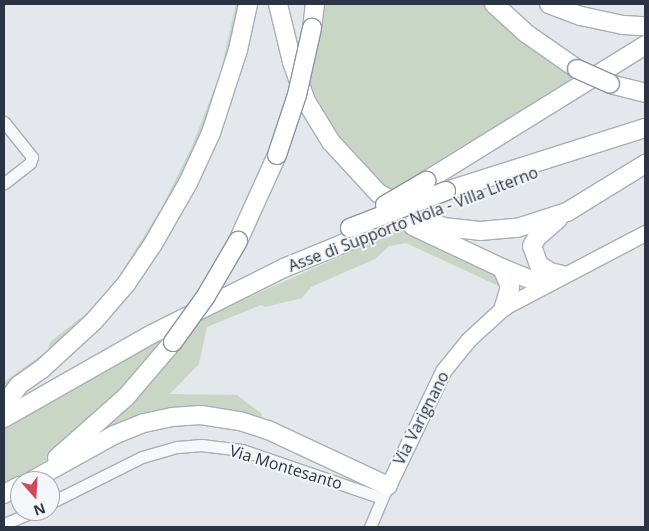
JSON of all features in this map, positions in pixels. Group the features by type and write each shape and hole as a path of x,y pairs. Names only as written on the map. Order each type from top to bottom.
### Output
{"highway":[{"path":"4,405 19,385 42,369 94,321 126,284 153,244 188,183 211,133 238,50 248,4"},
{"path":"277,4 292,62 306,101 331,142 378,193 442,227 480,231 517,228 566,212"},
{"path":"277,4 280,49 292,92 313,136 342,174 358,191 417,228 502,268 544,285"},
{"path":"41,471 126,397 173,342 206,296 238,241 277,155 297,95 312,28 315,4"},
{"path":"494,4 527,34 577,69 610,84 645,93"},
{"path":"549,4 590,18 623,26 645,26"},
{"path":"350,228 645,45"},
{"name":"Asse di Supporto Nola - Villa Literno","path":"4,418 152,334 284,268 527,163 645,128"},
{"name":"Asse di Supporto Nola - Villa Literno","path":"4,405 146,324 278,259 350,228 449,196 645,140"},
{"path":"563,275 550,272 539,265 532,246 543,230 566,212 645,164"},
{"path":"502,268 510,287 504,307"},
{"path":"48,471 114,435 144,423 172,417 201,415 240,421 268,430 385,492"}],"main road":[{"name":"Via Varignano","path":"385,492 443,371 468,340 504,307 645,233"}],"street":[{"path":"4,122 32,157 30,163 4,183"},
{"name":"Via Montesanto","path":"60,498 142,457 178,447 201,445 242,450 385,492"},
{"name":"Via Varignano","path":"370,527 385,492"}],"green space":[{"path":"236,4 243,4 232,56 179,190 107,300 4,392 4,382 48,350 50,342 88,312 116,281 162,207 192,146 220,74"},
{"path":"321,4 484,4 505,24 584,79 389,196 353,164 305,88"},
{"path":"403,229 497,272 505,289 406,243 389,246 375,259 311,287 302,298 265,307 261,305 207,327 199,364 170,394 237,395 262,414 259,421 195,412 73,452 199,319"},
{"path":"172,333 145,367 51,457 29,471 10,471 10,483 4,487 4,428 116,361"}]}
